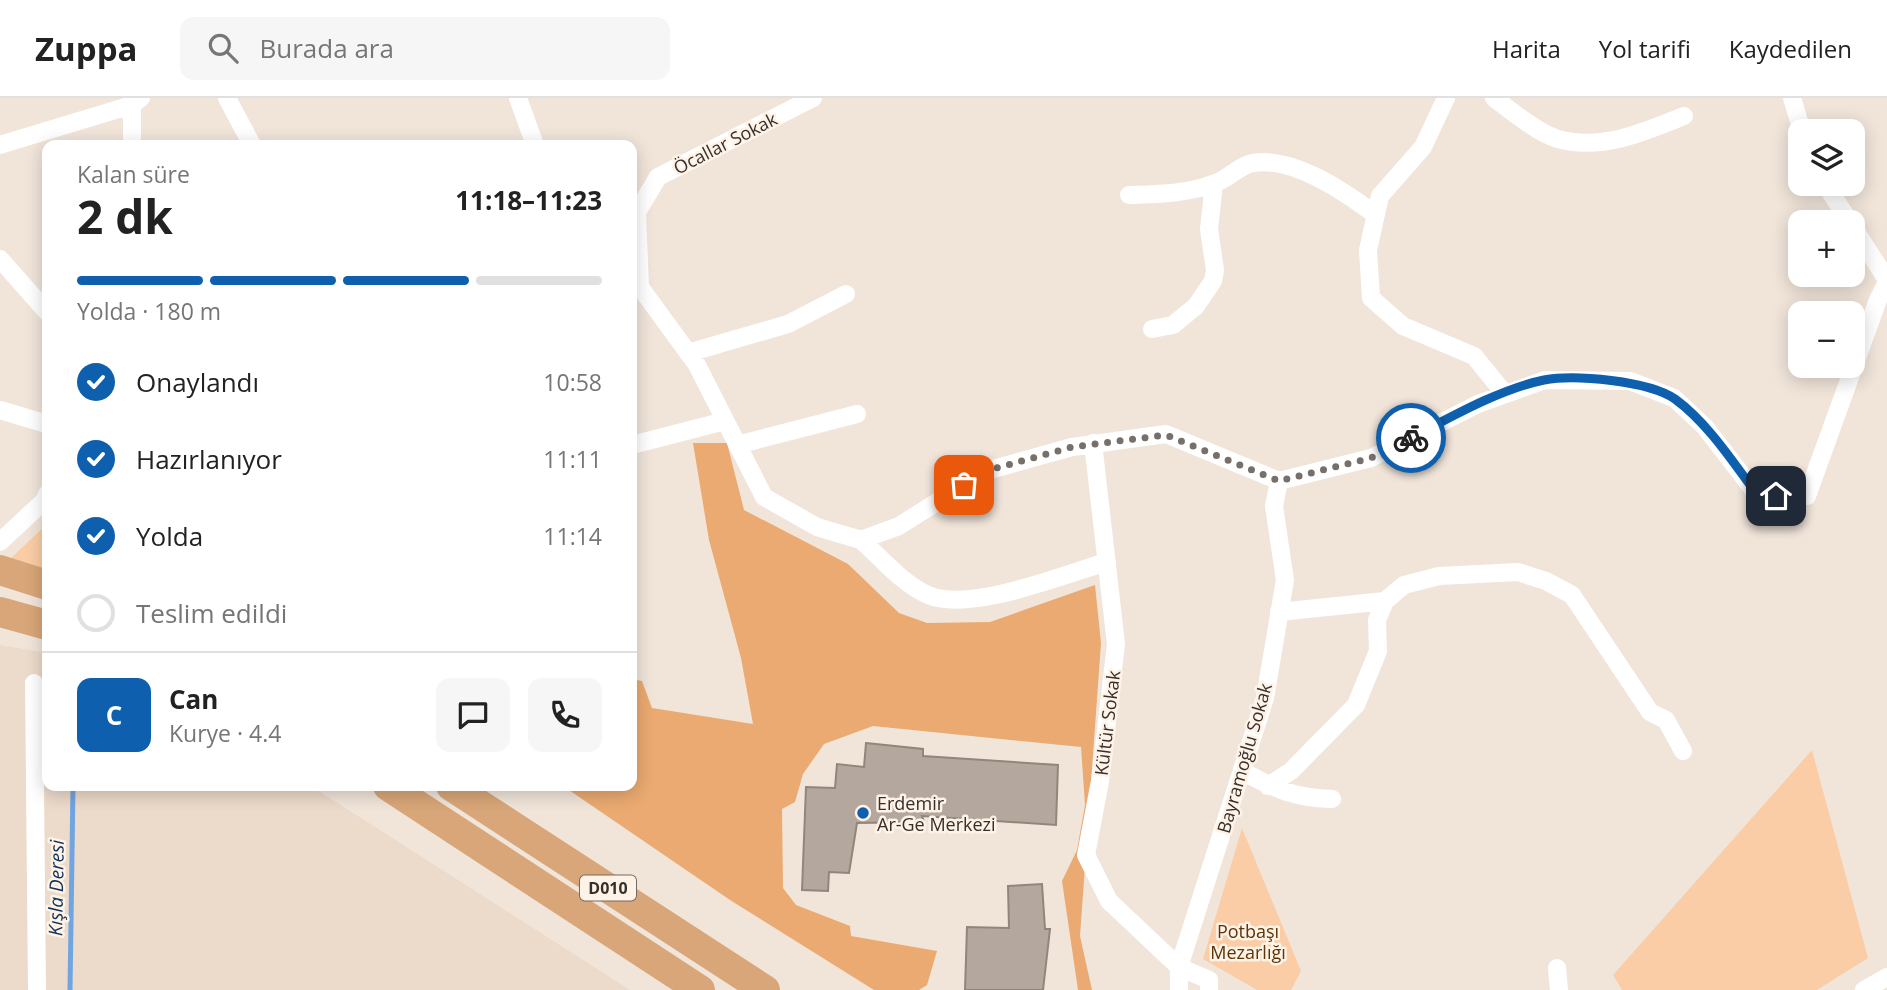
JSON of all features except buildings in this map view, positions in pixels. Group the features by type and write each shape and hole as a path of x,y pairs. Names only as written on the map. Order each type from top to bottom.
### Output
{"highway":[{"path":"0,570 42,583"},
{"path":"0,612 42,624"},
{"name":"D010","path":"395,791 701,990"},
{"name":"D010","path":"459,791 765,990"}],"street":[{"path":"227,98 249,140"},
{"path":"518,98 533,140"},
{"name":"Öcallar Sokak","path":"637,210 658,177 813,98"},
{"path":"1446,98 1423,146 1380,196 1368,250 1371,298 1403,326 1474,356 1505,394"},
{"path":"1494,98 1557,139 1595,141 1634,137 1684,116"},
{"path":"1792,98 1798,119"},
{"path":"0,145 136,102 132,140"},
{"path":"1129,195 1166,194 1214,184 1253,163 1286,166 1336,185 1376,215"},
{"path":"1152,330 1174,325 1196,306 1213,281 1215,270 1209,229 1214,184"},
{"path":"1107,562 974,601 931,597 916,589 861,540 899,526 986,471 1093,443 1166,435 1279,481 1371,458 1478,404 1545,380 1630,381 1674,398 1705,427 1759,497 1807,496 1887,281 1865,246"},
{"path":"0,259 42,306"},
{"name":"Öcallar Sokak","path":"637,284 688,354 764,497 817,527 861,540"},
{"path":"688,354 788,324 846,295"},
{"path":"0,410 42,423"},
{"path":"737,445 857,414"},
{"path":"637,444 725,421"},
{"name":"Kültür Sokak","path":"1093,443 1116,644 1100,781 1086,855 1109,901 1179,967 1209,980 1209,990"},
{"name":"Bayramoğlu Sokak","path":"1179,990 1179,967 1265,698 1284,580 1274,506 1279,481"},
{"path":"0,542 42,503"},
{"path":"1268,786 1290,771 1356,705 1378,651 1377,620 1385,601 1404,586 1439,576 1518,572 1546,581 1572,596 1650,712 1666,720 1683,751"},
{"path":"1279,612 1385,601"},
{"path":"34,682 37,990"},
{"path":"1242,772 1268,786 1301,798 1332,799"},
{"path":"1557,968 1559,990"},
{"path":"1864,990 1887,976"}],"shaded area":[{"path":"693,443 727,443 744,510 848,564 899,613 927,623 990,622 1095,585 1101,643 1080,936 1092,990 1078,990 1062,881 1077,850 1085,805 1081,747 873,726 824,744 803,774 795,802 782,809 783,888 796,905 850,926 851,936 937,951 927,985 919,990 874,990 730,900 570,791 637,791 637,680 642,681 652,708 753,724 741,658 709,540"},
{"path":"0,645 42,652 42,791 319,791 630,990 0,990"}],"green space":[{"path":"42,529 42,569 11,558"},
{"path":"1812,750 1868,958 1817,990 1622,990 1613,975"},
{"name":"Potbaşı Mezarlığı","path":"1242,828 1301,971 1291,990 1257,990 1203,959"}],"waterway":[{"name":"Kışla Deresi","path":"70,990 73,791"}],"way so far":[{"path":"964,485 986,471 1072,447 1166,435 1279,481 1371,458 1411,438"}],"place":[{"name":"Erdemir Ar-Ge Merkezi","path":"863,813"}],"route":[{"path":"1411,438 1478,404 1545,380 1630,381 1674,398 1705,427 1759,497 1776,496"}]}
